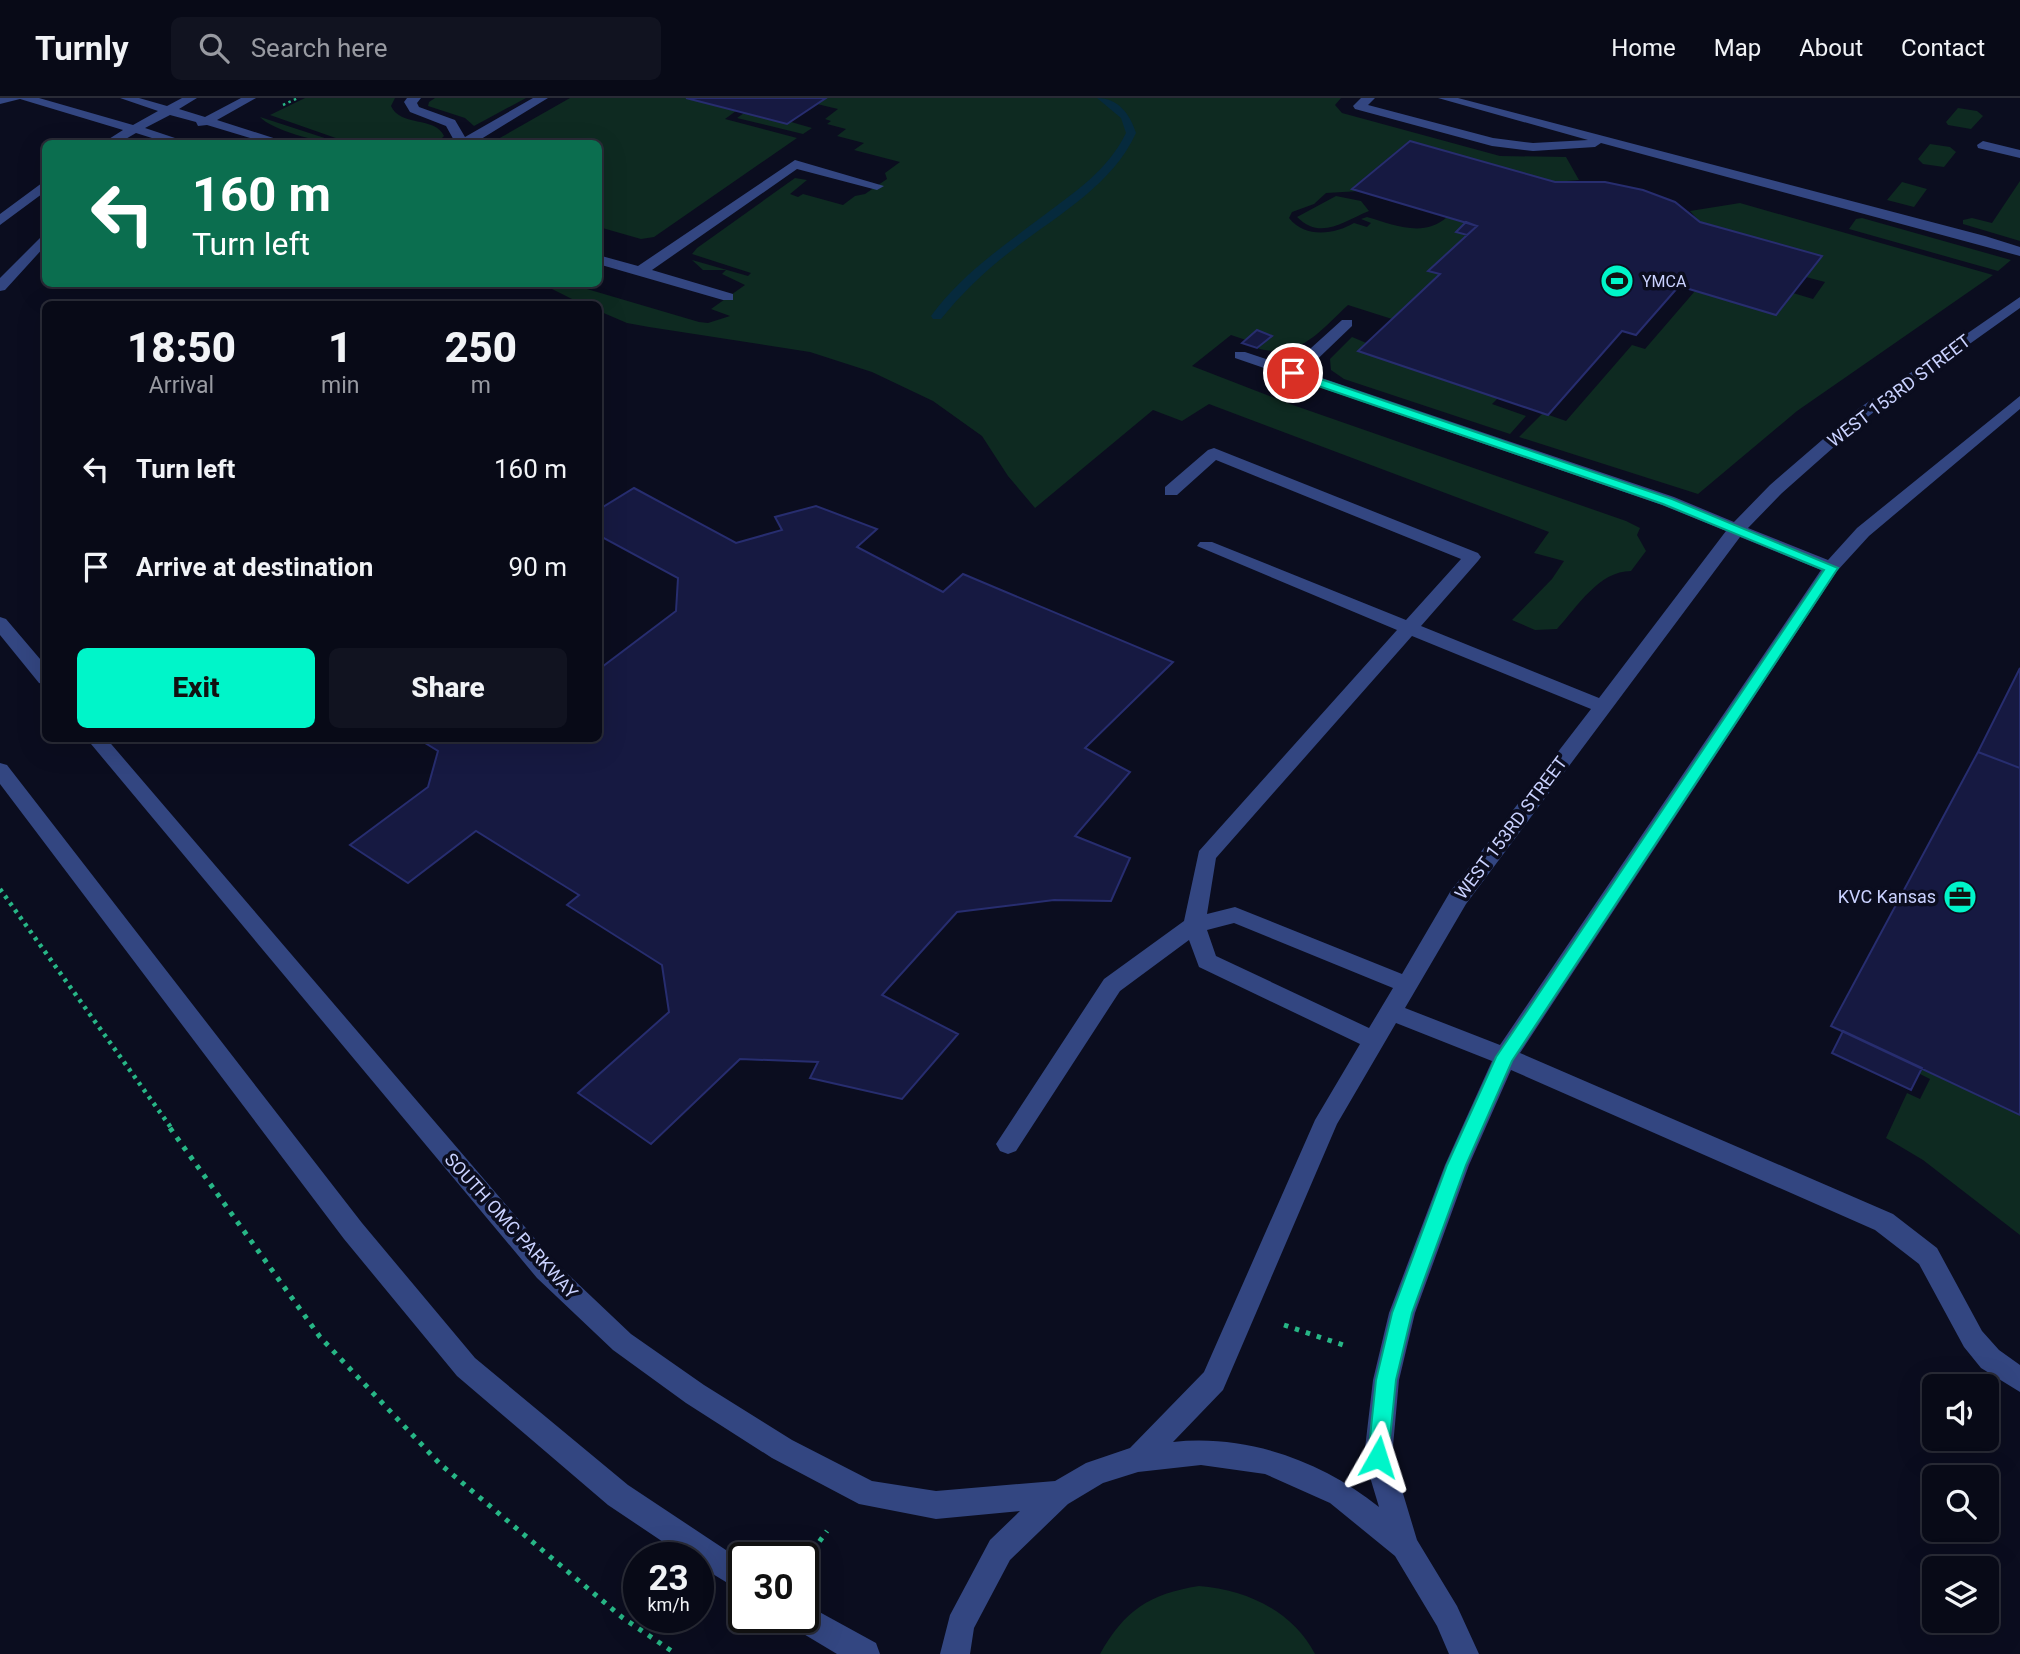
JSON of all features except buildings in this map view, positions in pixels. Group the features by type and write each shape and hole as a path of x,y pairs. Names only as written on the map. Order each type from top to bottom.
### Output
{"street":[{"path":"0,100 14,98"},
{"path":"25,98 170,140"},
{"path":"126,98 273,140"},
{"path":"114,140 191,98"},
{"path":"179,140 208,120 250,98"},
{"path":"415,98 410,102 414,109 451,123 461,140"},
{"path":"470,140 542,98"},
{"path":"1369,98 1359,106 1492,142 1532,147 1615,142"},
{"path":"1444,98 2020,252"},
{"path":"1983,145 2020,154"},
{"path":"641,271 795,164 877,186"},
{"path":"0,221 42,187"},
{"path":"0,287 42,240"},
{"path":"602,260 728,297"},
{"name":"WEST 153RD STREET","path":"1138,1459 1214,1381 1327,1120 1458,898 1736,530 1776,489 1864,412 2020,302"},
{"path":"1293,373 1348,323"},
{"path":"1240,355 1668,502 1832,568"},
{"path":"1464,1654 1447,1616 1405,1546 1378,1457 1386,1380 1402,1313 1447,1189 1505,1057 1832,568 1863,532 2020,401"},
{"path":"1171,491 1214,453 1472,557 1206,856 1194,925 1207,961 1373,1040"},
{"path":"1206,546 1602,706"},
{"path":"0,623 42,674"},
{"name":"SOUTH OMC PARKWAY","path":"98,742 545,1270 622,1342 695,1394 782,1449 869,1494 936,1505 1058,1494"},
{"path":"0,770 353,1231 466,1367 618,1495 728,1568"},
{"path":"1008,1144 1112,985 1194,925 1236,915 1405,984"},
{"path":"1389,1011 1505,1057 1893,1227 1928,1255 1973,1339 1990,1359 2020,1380"},
{"path":"955,1654 960,1625 1000,1550 1058,1494 1096,1472 1138,1459 1201,1452 1266,1461 1340,1493 1405,1546"},
{"path":"819,1627 865,1654"}],"path":[{"path":"0,889 320,1337 440,1464 623,1618 676,1654"},
{"path":"1284,1325 1346,1346"},
{"path":"819,1542 827,1531"}],"green space":[{"path":"305,98 395,98 391,106 395,112 402,117 433,126 444,136 440,140 341,140 270,115"},
{"path":"435,98 526,98 474,126 465,118 428,106"},
{"path":"570,98 686,98 736,111 725,119 797,138 654,237 641,239 602,228 602,140 496,140"},
{"path":"826,98 1341,98 1335,105 1342,113 1500,156 1566,157 1579,180 1555,182 1409,141 1352,188 1360,191 1326,193 1314,204 1292,212 1289,218 1296,225 1312,232 1330,232 1354,223 1367,227 1371,223 1361,219 1367,217 1408,228 1429,227 1447,217 1477,226 1429,270 1440,274 1392,319 1348,305 1318,333 1296,347 1272,351 1257,348 1272,336 1257,330 1246,340 1231,335 1192,366 1290,404 1626,521 1640,528 1637,535 1646,551 1631,571 1619,573 1599,583 1557,629 1535,630 1512,620 1552,579 1564,561 1534,553 1549,532 1209,404 1182,421 1153,410 1035,508 1008,476 982,436 933,401 872,372 810,352 627,323 602,312 602,301 576,301 548,287 580,287 699,322 708,323 730,316 711,309 745,285 722,274 726,270 703,270 692,260 748,276 751,273 692,254 697,248 795,178 807,180 790,194 798,197 803,194 843,205 887,179 885,173 900,162 854,150 864,143 837,136 846,129 827,124 831,121 825,119 838,109 817,104"},
{"path":"1958,108 1977,111 1983,116 1971,129 1948,125 1946,122"},
{"path":"744,113 812,128 803,134 737,118"},
{"path":"260,117 331,140 298,135"},
{"path":"1930,144 1950,147 1956,152 1944,167 1923,164 1918,159"},
{"path":"2020,181 2020,241 1963,224 1963,220 1972,218 1992,223"},
{"path":"1902,182 1927,189 1914,207 1887,200"},
{"path":"1336,196 1361,201 1369,211 1342,224 1324,228 1315,228 1297,217"},
{"path":"1740,203 1993,275 1797,411 1698,494 1519,437 1543,413 1566,421 1632,345 1645,349 1695,291 1793,293 1813,299 1825,282 1806,277 1700,222 1690,211"},
{"path":"1862,218 2011,260 1998,271 1849,229 1856,219"},
{"path":"1352,337 1498,398 1492,404 1526,416 1510,434 1344,379 1331,370 1330,359"},
{"path":"1919,1068 2020,1115 2020,1235 1923,1160 1886,1138 1907,1093 1920,1099 1930,1079 1916,1072"},
{"path":"1199,1586 1234,1592 1266,1605 1294,1625 1315,1654 1100,1654 1119,1626 1140,1606 1166,1594"}],"waterway":[{"path":"937,316 962,286 1088,187 1117,158 1131,133 1126,117 1102,98"}],"place":[{"name":"YMCA","path":"1617,281"},
{"name":"KVC Kansas","path":"1960,897"}],"route":[{"path":"1293,373 1668,502 1832,568 1505,1057 1457,1165 1402,1313 1386,1380 1378,1457"}]}
